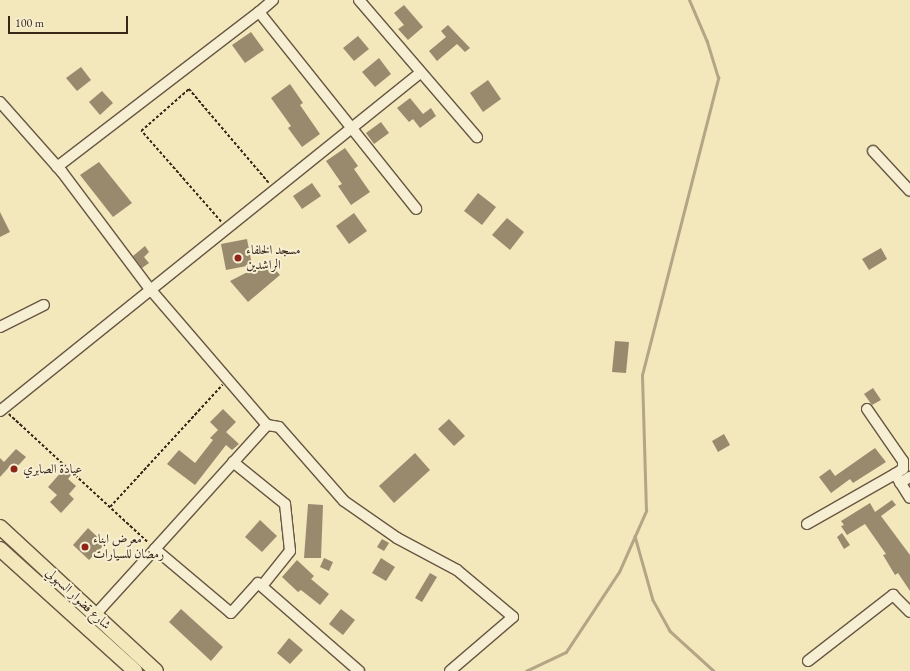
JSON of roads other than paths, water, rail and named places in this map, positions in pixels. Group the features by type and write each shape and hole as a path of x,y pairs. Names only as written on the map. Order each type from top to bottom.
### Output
{"highway":[{"name":"شارع قضوار السهولي","path":"0,527 156,671"},
{"name":"شارع قضوار السهولي","path":"0,549 135,671"}],"street":[{"path":"57,167 273,0"},
{"path":"360,0 420,73 477,137"},
{"path":"259,12 416,209"},
{"path":"1,410 420,73"},
{"path":"0,102 57,167 150,289 267,425 279,427 344,501 397,538 457,570 513,617 450,671"},
{"path":"873,150 910,191"},
{"path":"0,327 44,305"},
{"path":"867,409 902,461 904,466 898,478"},
{"path":"95,615 267,425"},
{"path":"233,462 285,504 290,551 262,586"},
{"path":"807,524 898,478 910,477"},
{"path":"898,478 910,498"},
{"path":"155,549 232,613 258,583 359,671"},
{"path":"808,661 893,595 910,612"}],"waterway":[{"path":"526,671 566,652 619,572 646,511 642,375 718,78 707,42 689,0"},
{"path":"635,536 653,600 670,631 714,671"}],"place":[{"name":"مسجد الخلفاء الراشدين","path":"238,258"},
{"name":"عيادة الصابري","path":"14,469"},
{"name":"معرض ابناء رمضان للسيارات","path":"85,547"}]}
